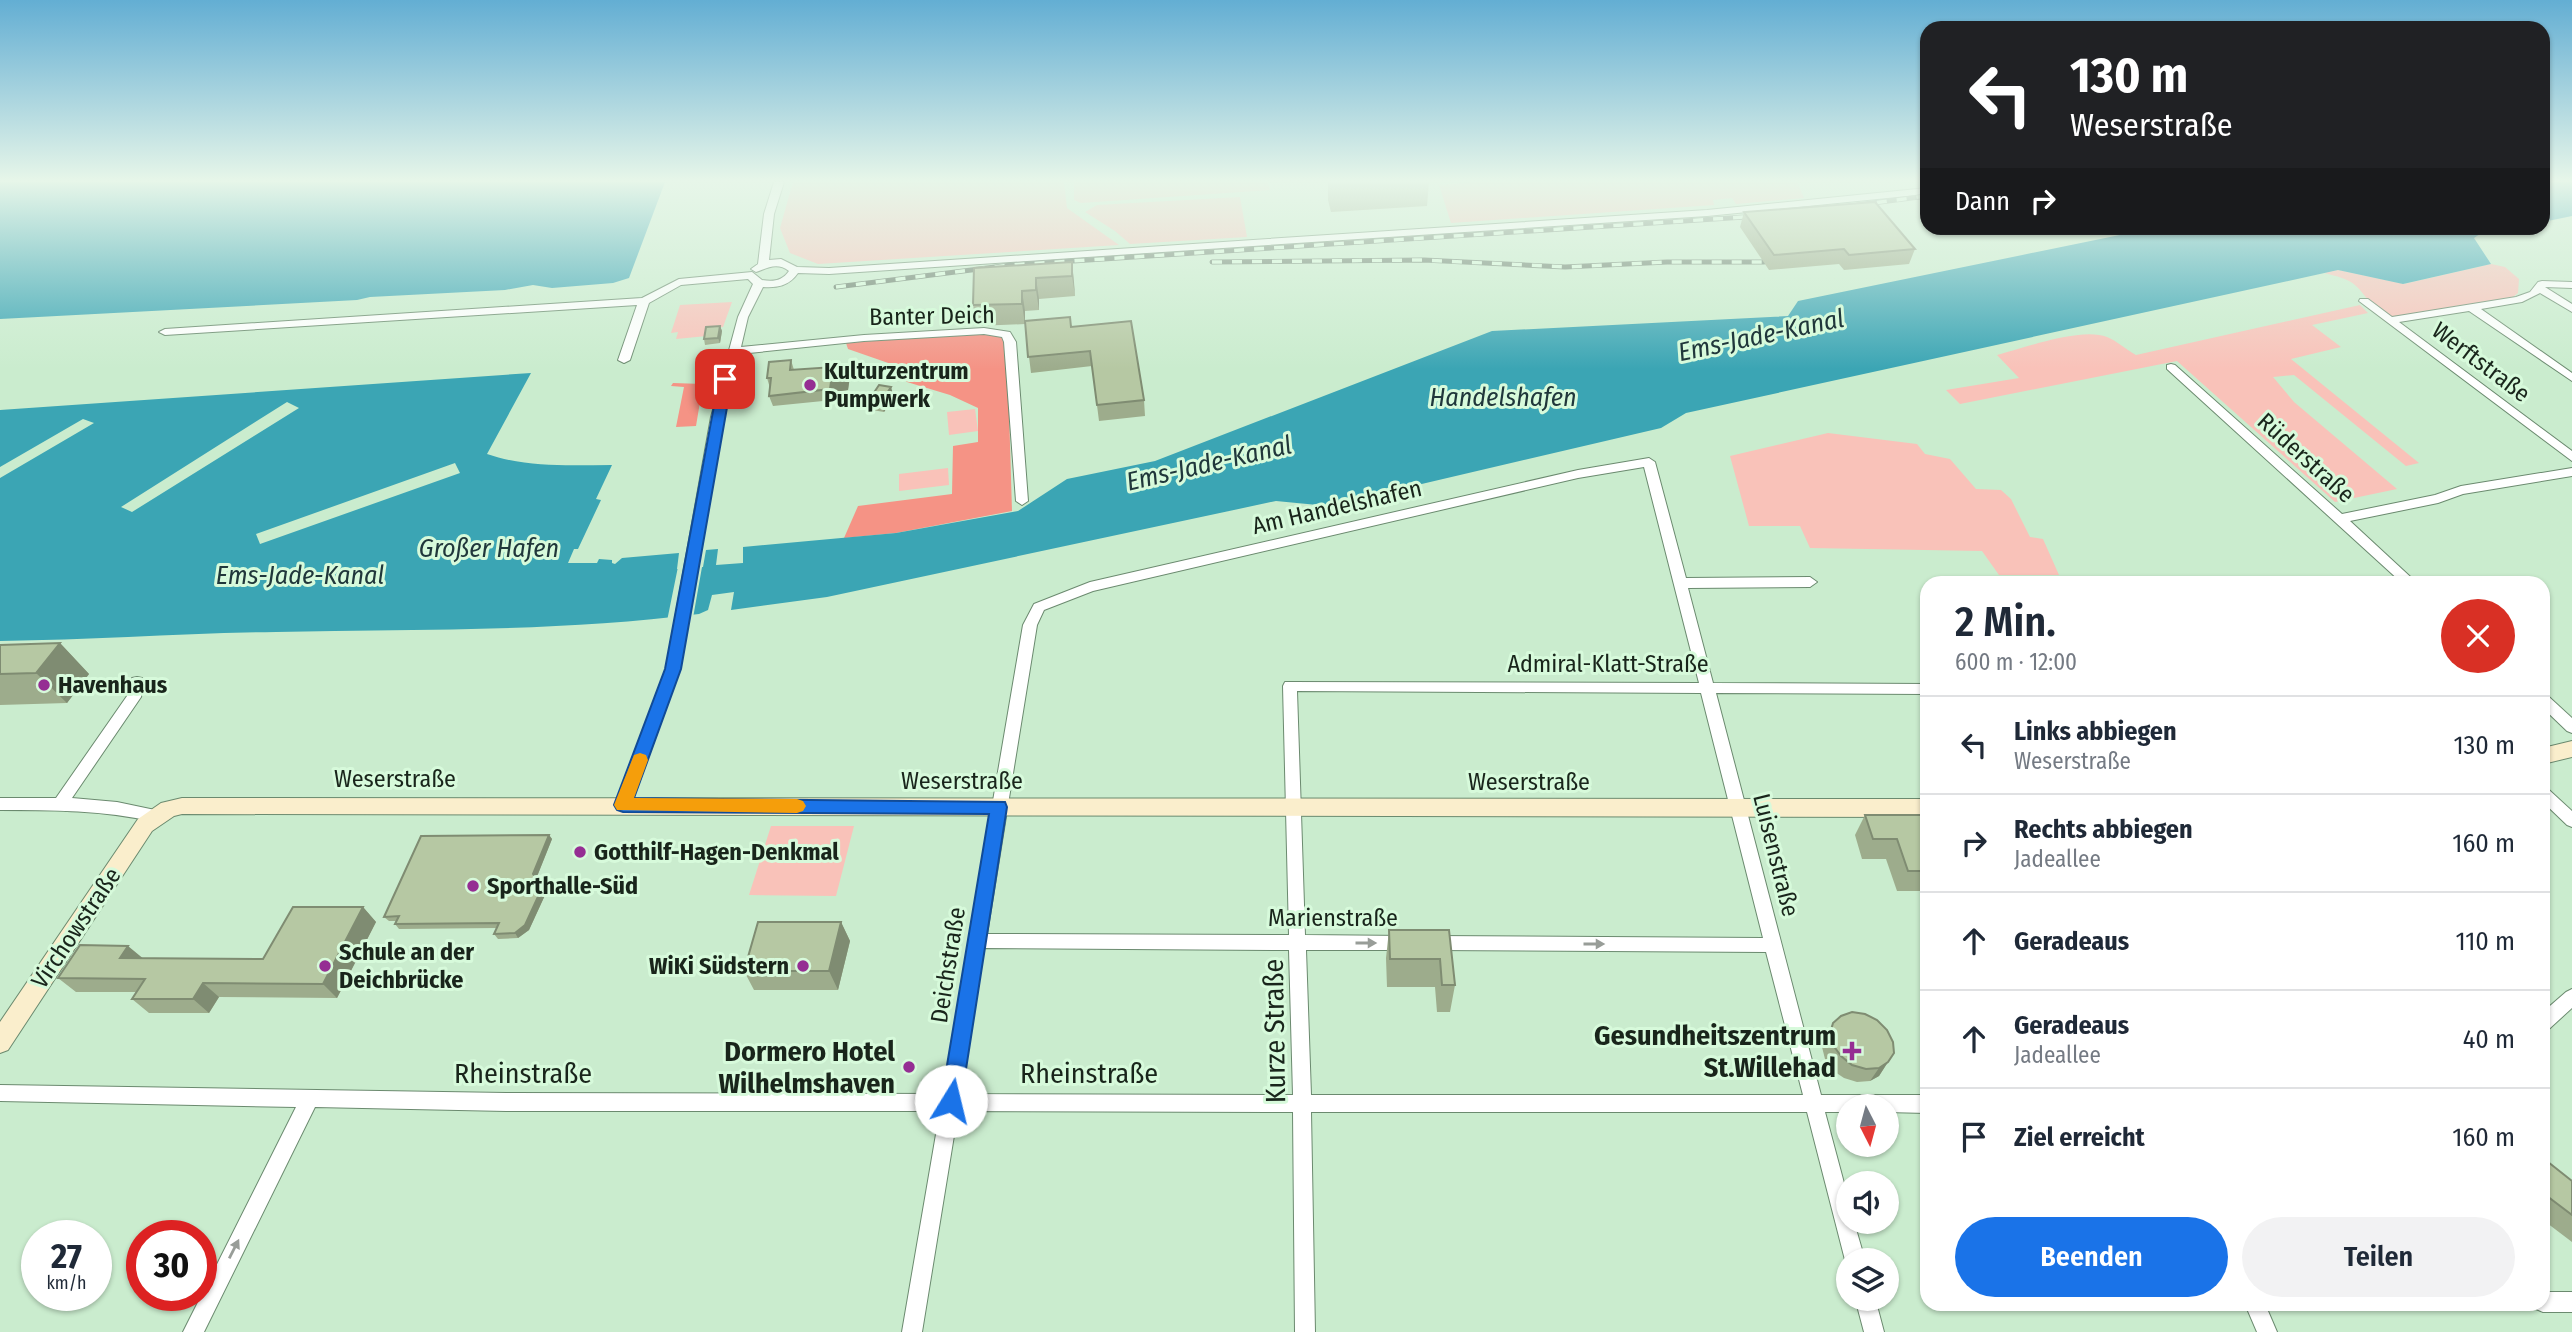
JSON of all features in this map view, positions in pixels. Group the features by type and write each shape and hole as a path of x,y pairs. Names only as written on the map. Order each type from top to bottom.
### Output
{"street":[{"path":"750,304 771,284 792,274 1233,244"},
{"path":"767,247 777,262"},
{"path":"623,805 673,669 717,417 743,317 750,304 755,279 763,265 767,247"},
{"path":"763,265 777,262 788,264 792,274"},
{"path":"165,332 644,301 679,282 755,279 771,284"},
{"path":"2391,320 2518,300 2535,294 2546,283 2572,285"},
{"path":"2539,288 2572,309"},
{"path":"624,360 644,301"},
{"name":"Werftstraße","path":"2364,301 2572,457"},
{"path":"2471,307 2572,378"},
{"name":"Banter Deich","path":"734,351 875,337 984,331 1006,334 1010,342 1022,500"},
{"name":"Rüderstraße","path":"2171,367 2404,576"},
{"name":"Luisenstraße","path":"1649,462 1709,687 1812,1103 1852,1248"},
{"name":"Am Handelshafen","path":"1039,607 1090,587 1578,474 1649,462"},
{"path":"2340,519 2438,499 2461,490 2572,472"},
{"path":"1681,583 1810,582"},
{"name":"Deichstraße","path":"912,1332 998,807 1030,625 1039,607"},
{"path":"60,804 134,697 137,682"},
{"name":"Admiral-Klatt-Straße","path":"1290,686 1920,690"},
{"name":"Kurze Straße","path":"1290,686 1302,1101 1305,1332"},
{"path":"2550,707 2572,727"},
{"path":"2550,754 2572,749"},
{"path":"2550,800 2572,821"},
{"name":"Weserstraße","path":"0,804 122,808 155,816 168,809 198,805 1920,808"},
{"name":"Virchowstraße","path":"0,1042 145,825 155,816"},
{"name":"Marienstraße","path":"977,941 1772,945"},
{"path":"2550,1017 2572,997"},
{"name":"Rheinstraße","path":"0,1093 506,1102 1920,1104"},
{"path":"193,1332 310,1098"},
{"path":"2550,1302 2572,1302"},
{"path":"1868,1311 1874,1332"},
{"path":"2258,1311 2267,1332"}],"shaded area":[{"path":"786,244 1119,245 818,264 790,253"},
{"path":"2491,264 2505,267 2519,279 2518,293 2513,297 2393,317 2375,308 2353,283 2324,273 2338,270 2404,284"},
{"path":"732,302 723,327 711,328 707,336 676,339 678,332 671,333 680,305"},
{"path":"2360,305 2368,313 2312,325 2341,347 2291,359 2419,463 2406,466 2294,375 2273,377 2294,402 2397,489 2335,502 2177,361 1960,404 1946,390 2019,378 1997,355 2068,336 2107,337 2136,355"},
{"path":"982,333 1002,336 1007,344 1012,511 896,533 844,538 858,506 952,494 953,446 978,442 978,408 950,395 907,382 894,365 848,349 846,343"},
{"path":"673,383 703,384 696,426 676,427 684,387 671,386"},
{"path":"975,409 978,431 949,435 947,412"},
{"path":"1828,433 1917,444 1925,454 1950,459 1976,489 2001,490 2011,499 2030,537 2043,539 2059,575 1999,575 1982,551 1810,548 1800,526 1749,526 1730,456"},
{"path":"948,468 949,485 899,491 899,474"},
{"path":"771,826 854,826 836,896 749,895"}],"water":[{"path":"0,244 642,244 629,278 613,283 552,288 533,285 505,290 370,297 357,300 0,319"},
{"path":"2075,244 2478,244 2491,264 2403,284 2338,270 1686,413 1661,428 1328,506 1276,501 827,597 731,610 734,592 712,595 708,610 699,614 541,627 0,641 0,478 94,423 83,419 0,467 0,410 531,373 487,454 533,464 612,465 596,499 601,500 578,549 574,549 568,563 597,563 599,559 612,560 615,564 622,558 679,553 677,569 703,567 706,550 718,549 716,565 743,563 743,547 896,533 1018,511 1067,479 1155,461 1492,331 1788,316 1798,301","holes":["287,402 299,408 132,512 121,507","455,463 460,473 260,544 256,534"]}],"pier":[{"path":"702,550 705,550 693,618 667,621 681,552 681,565 700,563"}],"building":[{"path":"1766,244 1911,244 1915,249 1849,255 1844,249 1774,255"},
{"path":"1072,262 1072,276 1036,278 1036,290 1022,291 1022,304 973,305 974,268"},
{"path":"1070,317 1071,327 1131,321 1144,400 1097,405 1090,351 1028,357 1025,321"},
{"path":"720,326 718,338 704,339 706,327"},
{"path":"791,360 790,370 848,366 846,380 831,382 830,389 769,396 769,362"},
{"path":"879,385 891,387 881,402 869,400"},
{"path":"60,643 36,673 0,674 0,645"},
{"path":"1865,815 1920,815 1920,871 1908,871 1897,839 1873,839"},
{"name":"Sporthalle-Süd","path":"549,835 533,874 542,888 525,925 515,933 494,934 499,923 395,924 399,916 384,917 421,836"},
{"path":"293,907 363,907 323,984 203,983 193,999 132,999 145,979 58,978 80,945 128,946 120,958 263,959"},
{"path":"758,922 841,922 829,971 744,971"},
{"path":"1389,930 1449,930 1455,985 1442,985 1440,959 1390,959"},
{"path":"1852,1012 1877,1020 1887,1030 1893,1042 1894,1053 1888,1062 1879,1068 1866,1069 1852,1065 1833,1045 1830,1034 1833,1023"},
{"path":"2550,1164 2572,1181 2572,1215 2550,1198"}],"railway":[{"path":"836,287 1011,265 1330,244"},
{"path":"1212,262 1424,260 1565,267 1667,262 1764,262"}],"slow traffic":[{"path":"640,760 623,805 797,806"}],"place":[{"name":"Kulturzentrum Pumpwerk","path":"810,385"},
{"name":"Havenhaus","path":"44,685"},
{"name":"Gotthilf-Hagen-Denkmal","path":"580,852"},
{"name":"Sporthalle-Süd","path":"473,886"},
{"name":"Schule an der Deichbrücke","path":"325,966"},
{"name":"WiKi Südstern","path":"803,966"},
{"name":"Gesundheitszentrum St.Willehad","path":"1852,1051"},
{"name":"Dormero Hotel Wilhelmshaven","path":"909,1067"}],"route":[{"path":"725,379 673,669 623,805 998,807 951,1101"}],"water label":[{"name":"Ems-Jade-Kanal","path":"1761,335"},
{"name":"Handelshafen","path":"1503,397"},
{"name":"Ems-Jade-Kanal","path":"1209,463"},
{"name":"Großer Hafen","path":"489,548"},
{"name":"Ems-Jade-Kanal","path":"300,575"}]}
